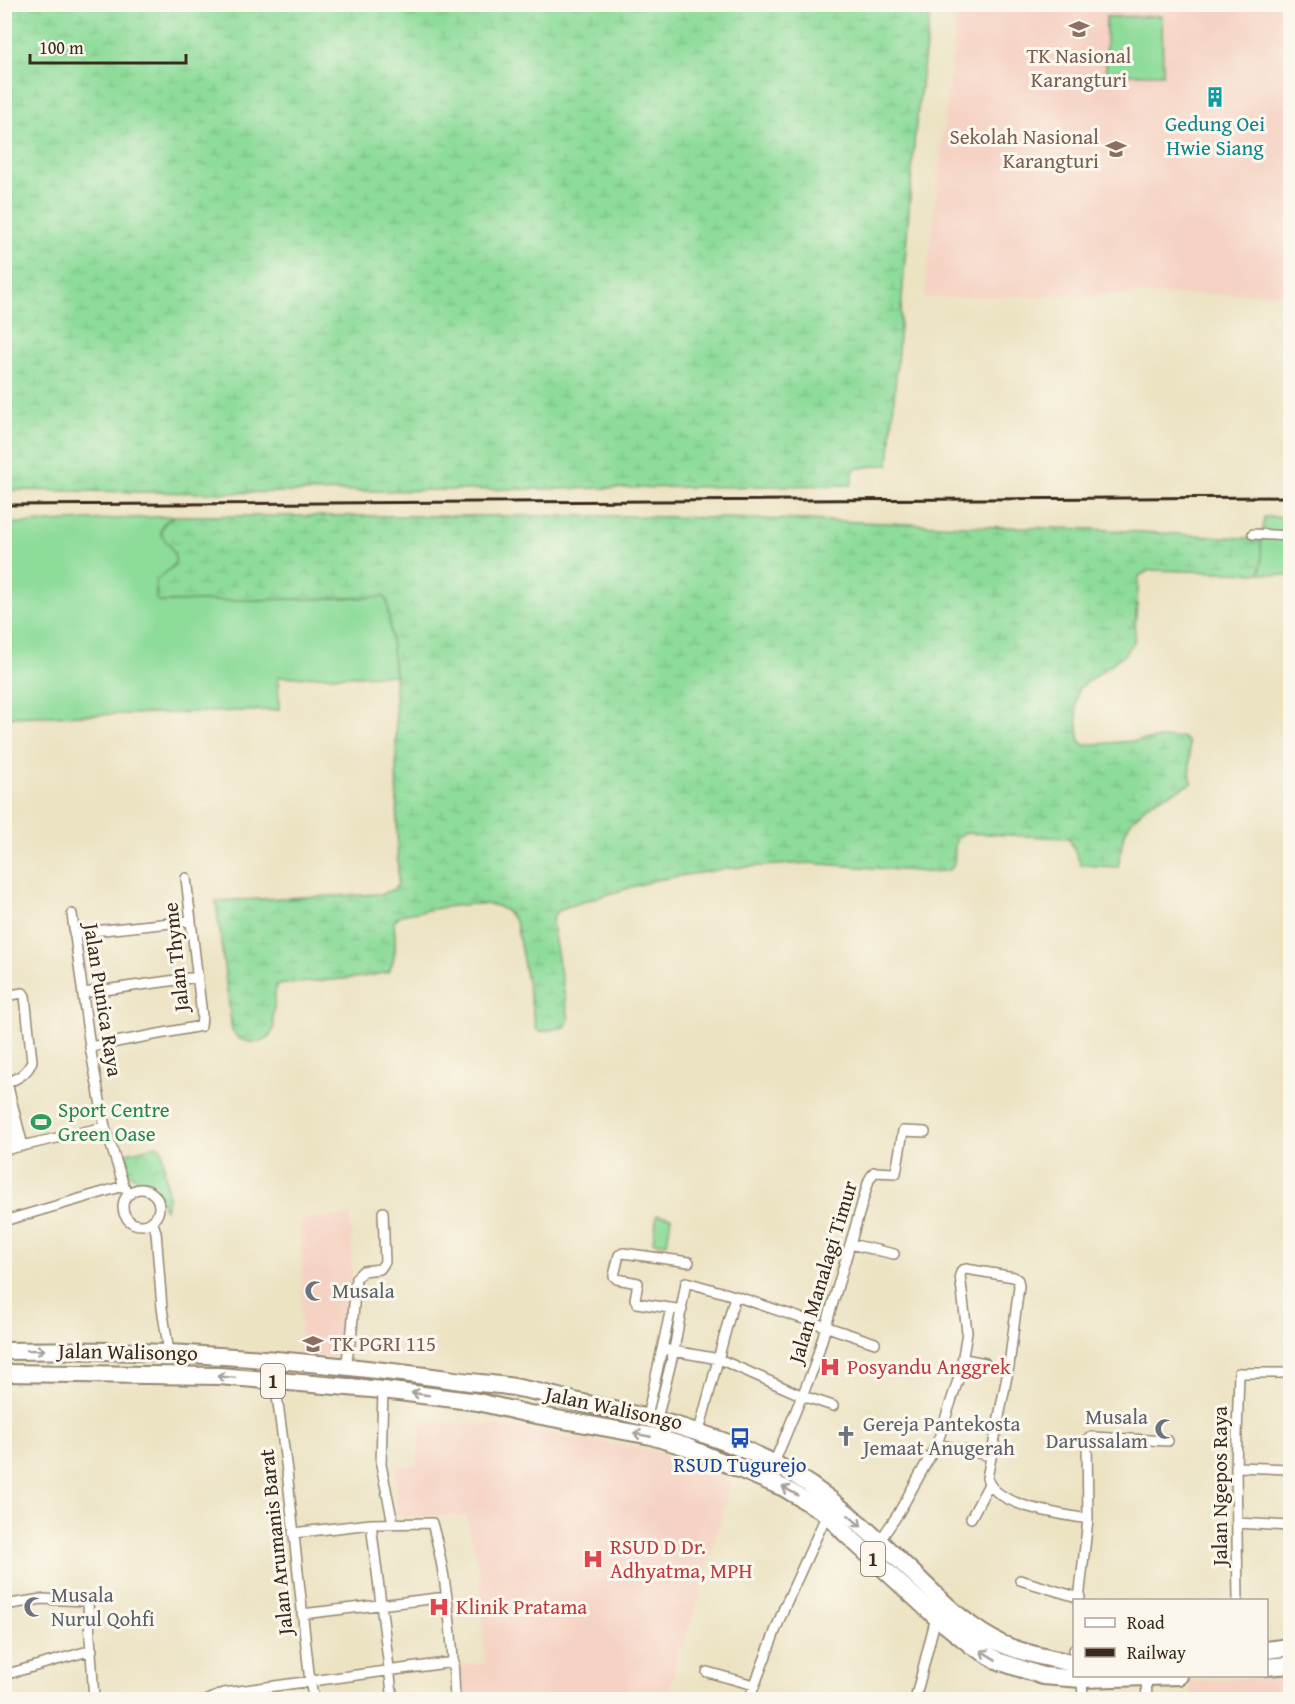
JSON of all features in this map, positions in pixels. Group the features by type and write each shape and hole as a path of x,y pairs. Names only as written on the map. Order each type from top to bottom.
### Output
{"highway":[{"name":"Jalan Walisongo","path":"4,1350 170,1352 346,1365 503,1385 652,1418 699,1431 774,1463 827,1496 952,1610 975,1628 1000,1643 1026,1653 1073,1659"},
{"path":"67,1350 67,1373"},
{"name":"Jalan Walisongo","path":"4,1373 219,1376 384,1390 478,1401 660,1439 687,1447 784,1488 827,1514 844,1533 936,1617 971,1645 998,1661 1042,1676 1082,1679 1141,1677"},
{"path":"1268,1650 1290,1647"},
{"path":"1268,1667 1290,1665"}],"street":[{"path":"1253,534 1290,536"},
{"name":"Jalan Thyme","path":"90,1047 201,1026 202,1016 186,878"},
{"name":"Jalan Punica Raya","path":"72,914 90,1047 105,1127 127,1190"},
{"path":"74,933 190,921"},
{"path":"83,993 198,977"},
{"path":"4,996 18,992 25,996 32,1061 25,1073 6,1084 19,1146"},
{"path":"4,1103 19,1146"},
{"path":"4,1150 105,1127"},
{"name":"Jalan Manalagi Timur","path":"774,1463 803,1396 827,1328 872,1173 896,1173 903,1131 925,1132"},
{"path":"4,1221 127,1190 143,1190 155,1196 159,1209 152,1221 139,1225 127,1218 123,1212 127,1190"},
{"path":"346,1365 352,1330 356,1278 363,1271 380,1269 385,1262 383,1212"},
{"path":"152,1221 156,1232 162,1308 170,1352"},
{"path":"850,1244 894,1254"},
{"path":"682,1310 641,1304 635,1301 638,1283 615,1278 619,1255 623,1252 688,1262"},
{"path":"879,1542 898,1514 937,1444 964,1359 966,1319 961,1272 966,1269 1014,1277 1018,1280 1019,1286 1009,1366 987,1478 989,1484 993,1489 1023,1506 1088,1519"},
{"path":"652,1418 674,1350 686,1282 875,1343"},
{"path":"699,1431 735,1296"},
{"path":"652,1418 662,1349 671,1308"},
{"path":"662,1349 719,1359 803,1396 833,1406"},
{"path":"964,1359 985,1363"},
{"name":"Jalan Ngepos Raya","path":"1238,1599 1236,1467 1240,1372 1290,1373"},
{"name":"Jalan Arumanis Barat","path":"275,1381 314,1700"},
{"path":"384,1390 381,1465 393,1523"},
{"path":"1020,1580 1080,1599 1088,1519 1086,1442 1088,1438 1168,1441"},
{"path":"937,1444 991,1456"},
{"path":"1236,1467 1290,1469"},
{"path":"971,1518 989,1484"},
{"path":"749,1700 784,1608 827,1514"},
{"path":"293,1533 371,1524 428,1521 432,1525 447,1597 454,1662 455,1700"},
{"path":"1237,1523 1290,1526"},
{"path":"371,1524 393,1700"},
{"path":"302,1614 447,1597"},
{"path":"4,1605 42,1599 86,1601 93,1650 94,1700"},
{"path":"915,1700 936,1617"},
{"path":"4,1675 93,1650"},
{"path":"208,1700 224,1693 454,1662"},
{"path":"707,1672 754,1685"},
{"path":"1141,1677 1147,1700"},
{"path":"1082,1679 1083,1700"}],"shaded area":[{"name":"Sekolah Nasional Karangturi","path":"958,5 1290,5 1290,293 924,298"},
{"path":"351,1215 352,1274 343,1359 300,1354 301,1219"},
{"name":"RSUD D Dr. Adhyatma, MPH","path":"422,1420 491,1425 655,1451 731,1482 694,1616 684,1643 679,1648 668,1699 460,1699 460,1664 486,1664 479,1570 466,1516 396,1516 396,1466 417,1465"},
{"path":"1290,1675 1290,1699 1191,1699 1190,1682"}],"green space":[{"path":"5,4 931,5 915,133 889,464 854,469 851,485 214,493 5,490"},
{"path":"1162,16 1163,74 1106,74 1106,17"},
{"path":"174,516 163,524 161,534 176,559 171,568 156,581 159,602 384,597 387,600 395,675 278,677 279,710 7,717 7,785 5,785 4,524"},
{"path":"174,516 627,516 1091,529 1257,539 1261,542 1262,562 1258,573 1150,570 1139,576 1134,642 1124,655 1079,688 1077,692 1079,737 1084,745 1182,737 1189,745 1191,784 1153,801 1129,824 1123,838 1118,867 1081,865 1069,838 965,833 960,835 955,843 954,863 952,868 946,871 927,872 809,863 730,868 655,880 566,907 555,913 552,922 553,930 569,1020 565,1027 540,1032 536,1029 516,923 507,912 499,907 479,904 451,906 401,915 394,921 395,954 388,972 364,977 276,985 274,1028 270,1036 260,1042 249,1042 238,1038 232,1031 216,901 382,894 394,889 398,884 395,675 387,600 384,597 159,602 156,599 156,580 174,566 175,558 161,530 165,523"},
{"path":"1264,517 1290,517 1290,576 1258,573 1261,569"},
{"path":"157,1145 162,1150 168,1198 165,1210 151,1187 125,1170 120,1155"},
{"path":"657,1215 671,1217 667,1244 653,1242"}],"railway":[{"path":"4,505 1290,497"}],"place":[{"name":"TK Nasional Karangturi","path":"1079,29"},
{"name":"Gedung Oei Hwie Siang","path":"1215,97"},
{"name":"Sekolah Nasional Karangturi","path":"1116,149"},
{"name":"Sport Centre Green Oase","path":"41,1122"},
{"name":"Musala","path":"315,1291"},
{"name":"TK PGRI 115","path":"313,1344"},
{"name":"Posyandu Anggrek","path":"830,1367"},
{"name":"Musala Darussalam","path":"1165,1429"},
{"name":"Gereja Pantekosta Jemaat Anugerah","path":"846,1436"},
{"name":"RSUD Tugurejo","path":"740,1438"},
{"name":"RSUD D Dr. Adhyatma, MPH","path":"593,1559"},
{"name":"Musala Nurul Qohfi","path":"34,1607"},
{"name":"Klinik Pratama","path":"439,1607"}]}
